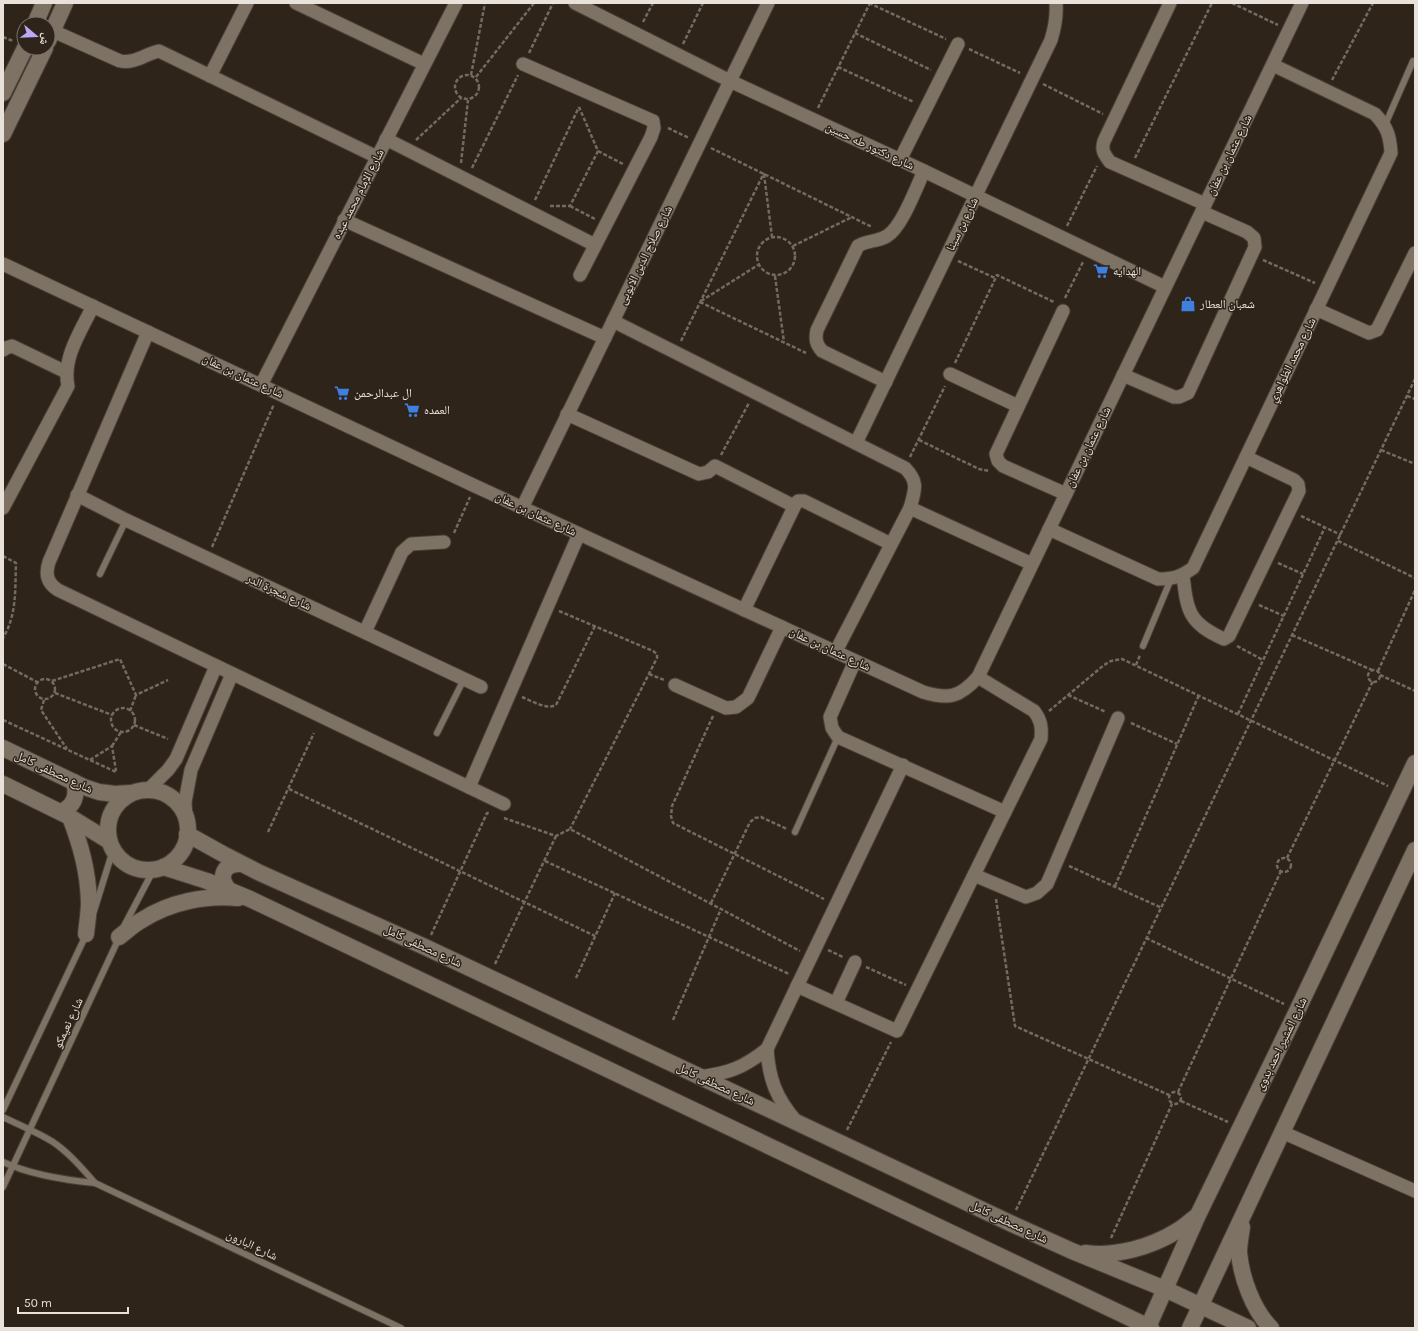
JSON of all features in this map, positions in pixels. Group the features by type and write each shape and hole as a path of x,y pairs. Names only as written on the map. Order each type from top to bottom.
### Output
{"street":[{"path":"38,16 44,3"},
{"path":"56,23 65,3"},
{"path":"210,76 247,3"},
{"path":"296,3 424,64"},
{"name":"شارع الإمام محمد عبده","path":"261,385 456,3"},
{"name":"شارع دكتور طه حسين","path":"575,3 730,80 1165,287"},
{"name":"شارع صلاح الدين الايوبى","path":"522,508 768,3"},
{"name":"شارع بن سينا","path":"856,443 1051,40 1057,13 1056,3"},
{"path":"1123,375 1174,397 1179,397 1188,393 1255,247 1254,238 1247,232 1204,208 1110,162 1103,153 1102,147 1104,141 1170,3"},
{"name":"شارع عثمان بن عفان","path":"3,264 522,508 855,661 938,697 954,696 968,688 978,677 1302,3"},
{"path":"56,38 128,63 153,52 159,51 377,157"},
{"path":"900,160 958,44"},
{"path":"3,93 21,56"},
{"path":"3,134 40,56"},
{"path":"523,64 653,121 654,128 651,136 580,275"},
{"path":"1272,65 1375,114 1385,125"},
{"name":"شارع محمد الظواهري","path":"1177,577 1193,568 1391,152 1389,134 1385,125"},
{"path":"386,139 463,178 531,209 595,245"},
{"path":"886,382 822,351 817,345 815,337 858,246 864,242 880,240 889,235 898,227 924,171"},
{"path":"344,220 605,338"},
{"path":"1316,309 1369,333 1377,330 1415,253"},
{"path":"1063,305 996,454 998,461 1003,466 1066,494"},
{"path":"3,508 68,386 66,372 69,356 93,306"},
{"path":"613,321 905,468 914,476 915,490 910,508 836,651"},
{"path":"148,332 47,568 48,581 52,586 504,804"},
{"path":"3,350 12,346 66,372"},
{"path":"950,374 1018,406"},
{"path":"568,414 699,474 708,472 715,466 794,506"},
{"path":"1049,529 1147,575 1158,579 1177,577 1189,610 1195,620 1205,629 1224,639 1233,632 1299,491 1298,484 1294,480 1246,457"},
{"name":"شارع شجرة الدر","path":"77,495 126,520 481,687"},
{"path":"744,610 794,506 798,501 804,501 891,544"},
{"path":"910,508 1032,564"},
{"path":"469,787 579,534"},
{"path":"365,632 402,552 411,544 444,542"},
{"path":"675,685 726,708 736,707 748,698 782,627"},
{"path":"855,661 830,717 832,728 838,736 1005,812"},
{"path":"149,789 168,770 176,758 216,666"},
{"path":"3,784 66,815 111,845 122,861 135,868 144,870 159,868 177,857 182,850 187,834 185,802 191,770 232,674"},
{"path":"799,983 836,1003 897,1031 1041,739 1042,729 1040,719 1034,711 978,677"},
{"path":"974,875 1026,897 1037,893 1046,884 1118,718"},
{"name":"شارع مصطفى كامل","path":"3,748 74,782 99,792 115,794 130,793"},
{"name":"شارع المشير احمد بدوى","path":"1149,1327 1198,1215 1415,763"},
{"path":"699,1077 720,1074 737,1069 753,1061 767,1049 902,765"},
{"path":"66,815 76,794 74,782"},
{"path":"111,845 108,830 109,818 121,799 130,793 149,789 159,791 176,801 182,808 186,817"},
{"path":"66,815 81,845 87,874 89,904 86,934"},
{"name":"شارع مصطفى كامل","path":"187,834 242,864 425,947 1010,1223 1072,1251 1165,1289 1248,1328"},
{"path":"1190,1328 1415,850"},
{"path":"229,890 224,885 224,872 228,866 235,863 242,864"},
{"path":"159,868 229,890 250,899 1149,1327"},
{"path":"119,937 142,919 167,907 194,899 222,897 250,899"},
{"path":"836,1003 855,962"},
{"path":"767,1049 771,1081 786,1110 797,1123"},
{"path":"1282,1132 1415,1191"},
{"path":"1244,1214 1239,1251 1247,1289 1265,1322 1270,1328"},
{"path":"1072,1251 1104,1253 1130,1250 1155,1243 1178,1231 1198,1215"}],"lane":[{"path":"1385,125 1413,61"},
{"path":"100,574 126,520"},
{"path":"1143,646 1177,577"},
{"path":"437,733 464,679"},
{"path":"795,832 838,736"},
{"name":"شارع نعيمكو","path":"3,1110 86,934 101,892 111,845"},
{"name":"شارع نعيمكو","path":"3,1187 130,913 159,868"},
{"name":"شارع البارون","path":"3,1117 52,1142 68,1154 95,1183"},
{"name":"شارع البارون","path":"3,1162 12,1166 56,1178 95,1183 398,1328"}],"path":[{"path":"471,75 485,3"},
{"path":"476,77 534,3"},
{"path":"463,178 523,64 553,3"},
{"path":"638,33 653,3"},
{"path":"678,54 703,3"},
{"path":"812,119 870,3 1114,119"},
{"path":"1129,170 1212,3"},
{"path":"1232,3 1289,30"},
{"path":"1326,90 1373,3"},
{"path":"855,33 942,75"},
{"path":"838,67 926,107"},
{"path":"466,74 476,77 480,86 479,91 473,98 468,100 460,98 455,89 457,79 466,74"},
{"path":"586,92 531,209 570,206 606,225"},
{"path":"406,150 460,98"},
{"path":"463,178 468,100"},
{"path":"579,107 598,151 634,169"},
{"path":"653,121 764,173 889,235"},
{"path":"570,206 598,151"},
{"path":"1061,237 1103,153"},
{"path":"764,173 772,237"},
{"path":"675,352 764,173"},
{"path":"793,246 852,217"},
{"path":"772,237 784,238 793,246 795,260 793,266 788,272 775,276 768,274 758,265 756,259 758,248 762,243 772,237"},
{"path":"905,468 997,275 1063,305 1089,251"},
{"path":"1252,255 1326,288"},
{"path":"946,256 995,278"},
{"path":"700,302 758,265"},
{"path":"775,276 784,342"},
{"path":"700,302 808,353 822,351"},
{"path":"1010,1223 1415,380"},
{"path":"715,466 755,392"},
{"path":"207,558 279,393"},
{"path":"1407,396 1415,399"},
{"path":"919,440 979,469 987,471 996,470 1003,466"},
{"path":"1381,450 1415,464"},
{"path":"444,542 450,538 454,532 475,486"},
{"path":"1290,510 1340,535"},
{"path":"1238,714 1325,527"},
{"path":"1338,541 1415,578"},
{"path":"3,556 16,563 14,612 3,638"},
{"path":"1268,557 1303,574"},
{"path":"1378,671 1415,590"},
{"path":"1248,599 1284,616"},
{"path":"489,977 556,836 570,829 657,658 657,654 653,651 548,606"},
{"path":"510,692 551,708 556,705 595,626"},
{"path":"1292,635 1372,670 1378,671"},
{"path":"1224,639 1263,660"},
{"path":"52,681 120,659 136,695"},
{"path":"1040,719 1111,661 1122,659 1401,792"},
{"path":"3,664 37,682"},
{"path":"1372,670 1369,675 1370,680 1373,681"},
{"path":"1378,671 1380,675 1415,690"},
{"path":"1287,858 1373,681 1378,680 1380,675"},
{"path":"44,678 52,681 55,685 55,693 48,699 44,700 40,698 35,691 37,682 44,678"},
{"path":"130,711 136,695 168,680"},
{"path":"55,693 112,715"},
{"path":"1115,886 1198,695"},
{"path":"44,700 41,710 68,750"},
{"path":"719,705 672,806 671,816 673,823 836,905"},
{"path":"125,708 130,711 134,715 134,725 126,732 116,730 111,720 112,715 115,711 120,709 125,708"},
{"path":"3,720 116,772 112,746"},
{"path":"134,725 168,739"},
{"path":"90,760 112,746 121,732"},
{"path":"268,832 314,733"},
{"path":"289,789 595,936"},
{"path":"425,947 487,812 494,815"},
{"path":"501,817 556,836"},
{"path":"711,903 750,822 755,818 761,817 795,832"},
{"path":"570,829 811,957"},
{"path":"1281,871 1287,871 1290,868 1291,864 1287,858"},
{"path":"1281,871 1278,868 1278,862 1280,859 1287,858"},
{"path":"1057,860 1162,908"},
{"path":"545,861 709,937 799,983"},
{"path":"1178,1092 1281,871"},
{"path":"994,883 1015,1026 1169,1095"},
{"path":"576,978 614,893"},
{"path":"674,1020 721,909"},
{"path":"1146,938 1297,1011"},
{"path":"841,1143 897,1031"},
{"path":"1169,1095 1178,1092"},
{"path":"1178,1092 1180,1094 1181,1101"},
{"path":"1169,1095 1168,1099 1172,1104"},
{"path":"1181,1101 1241,1128"},
{"path":"1172,1104 1178,1104 1181,1101"},
{"path":"1104,1253 1172,1104"}],"place":[{"name":"الهدايه","path":"1101,271"},
{"name":"شعبان العطار","path":"1188,304"},
{"name":"ال عبدالرحمن","path":"342,393"},
{"name":"العمده","path":"412,410"}]}
